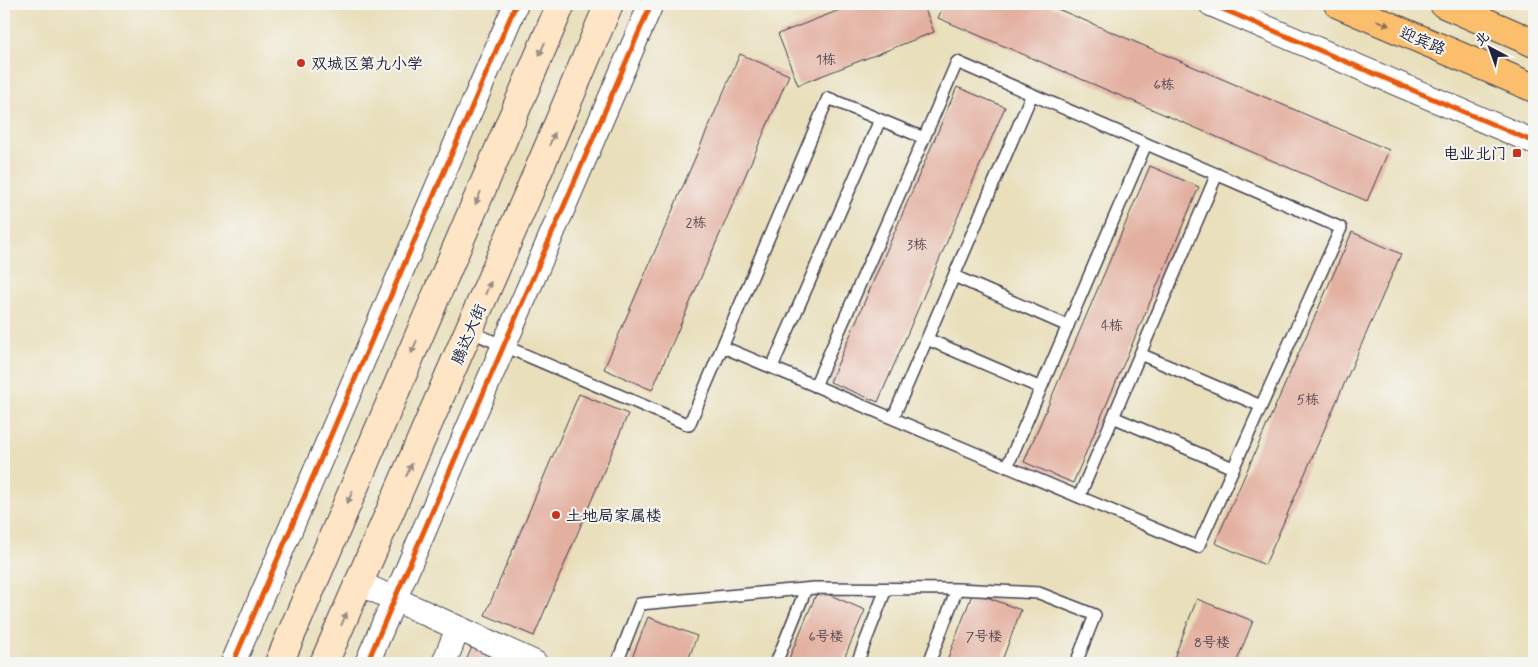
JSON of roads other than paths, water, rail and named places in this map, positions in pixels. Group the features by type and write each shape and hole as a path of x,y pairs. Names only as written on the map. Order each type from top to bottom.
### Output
{"main road":[{"path":"279,663 561,4"},
{"name":"腾达大街","path":"324,663 609,4"},
{"name":"迎宾路","path":"1338,4 1534,88"},
{"path":"1444,4 1534,42"}],"street":[{"path":"233,663 516,4"},
{"path":"367,663 651,4"},
{"path":"1211,4 1534,142"},
{"path":"359,583 535,663"},
{"path":"444,663 458,628"}],"lane":[{"path":"723,347 772,367 815,386 1198,547 1341,228 957,62 815,386"},
{"path":"893,418 1032,94"},
{"path":"469,330 689,425 828,98 924,138"},
{"path":"772,367 880,120"},
{"path":"1007,467 1146,144"},
{"path":"1079,497 1217,174"},
{"path":"954,276 1068,326"},
{"path":"927,339 1041,388"},
{"path":"1140,354 1261,406"},
{"path":"1113,417 1233,468"},
{"path":"776,663 806,589"},
{"path":"616,663 640,604 806,589 956,590 1039,593 1095,614 1076,663"},
{"path":"857,663 886,589"},
{"path":"929,663 956,590"}],"place":[{"name":"双城区第九小学","path":"301,63"},
{"name":"电业北门","path":"1517,153"},
{"name":"土地局家属楼","path":"556,515"}]}
